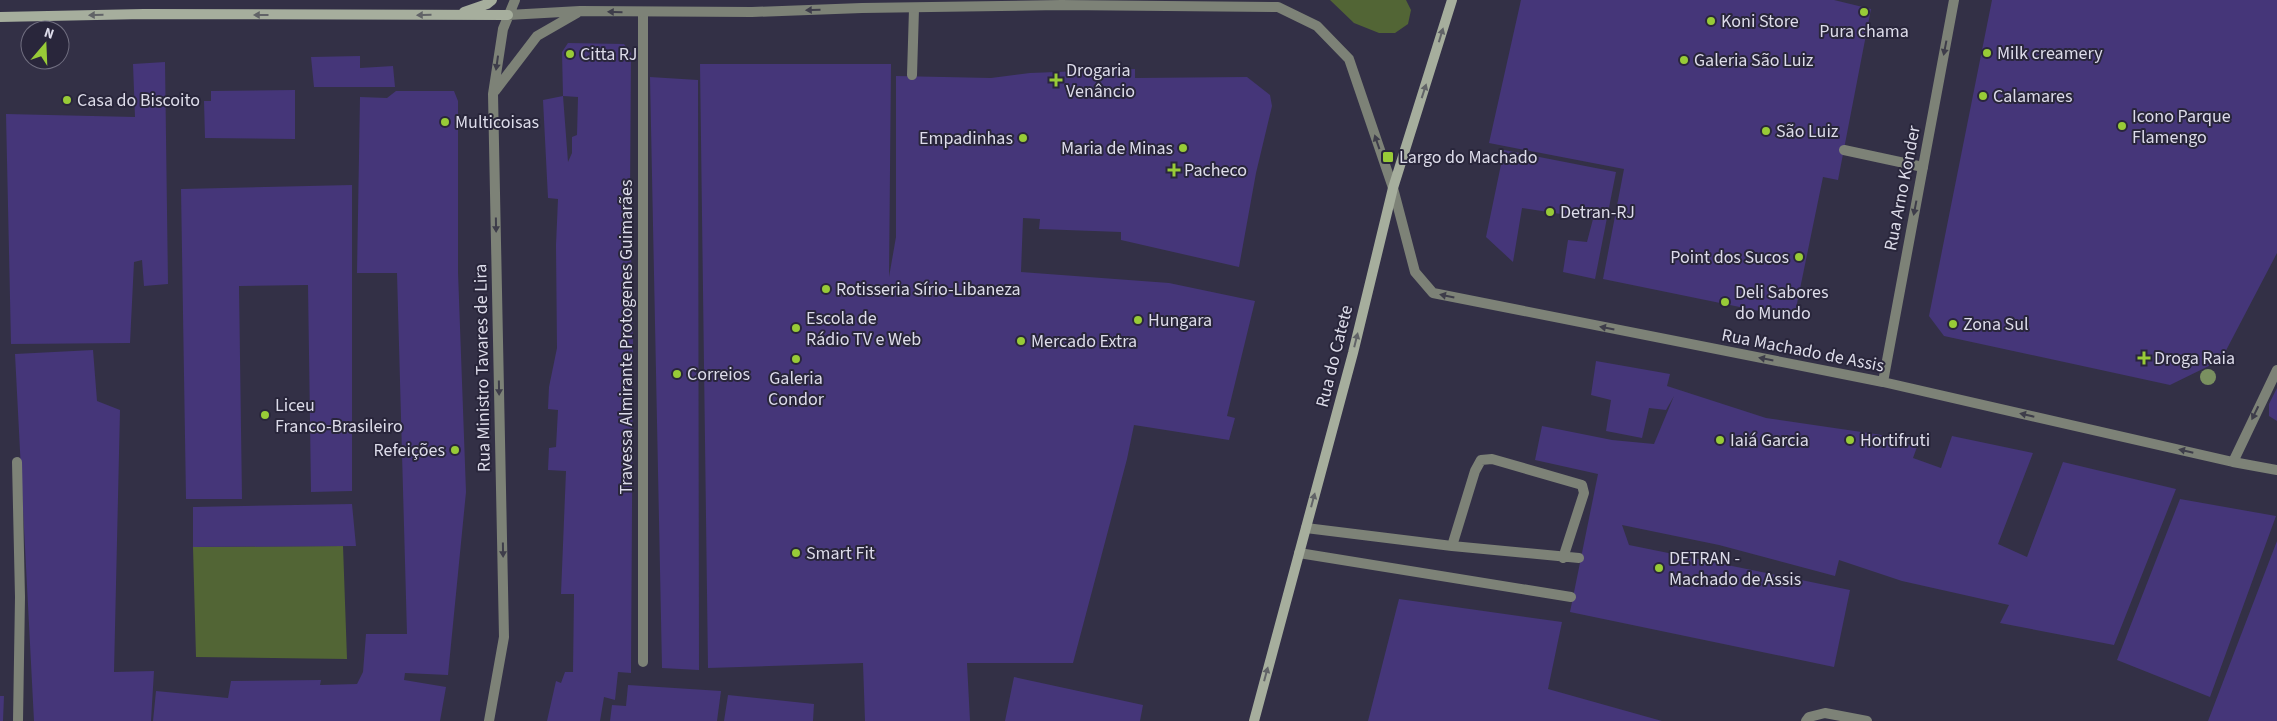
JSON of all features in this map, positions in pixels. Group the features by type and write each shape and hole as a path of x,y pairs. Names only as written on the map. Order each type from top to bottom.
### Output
{"main road":[{"path":"456,15 487,4 492,0"},
{"name":"Rua do Catete","path":"1254,721 1353,352 1393,188 1452,0"},
{"path":"0,17 144,14 508,16"}],"street":[{"path":"515,0 508,16 580,11 914,9 1061,5 1278,8 1317,26 1349,59 1393,188"},
{"name":"Rua Arno Konder","path":"1883,382 1954,0"},
{"path":"912,75 914,9"},
{"path":"493,94 537,36 580,11"},
{"name":"Travessa Almirante Protogenes Guimarães","path":"642,12 642,662"},
{"name":"Rua Ministro Tavares de Lira","path":"489,721 504,637 493,94 499,46 508,16"},
{"path":"1844,150 1923,167"},
{"name":"Rua Machado de Assis","path":"1393,188 1415,272 1433,293 1883,382 2233,462 2277,470"},
{"path":"2233,462 2277,370"},
{"path":"1452,546 1475,471 1481,460 1492,459 1582,485 1584,493 1564,558"},
{"path":"17,462 20,597 18,721"},
{"path":"1306,528 1452,546 1579,558"},
{"path":"1299,553 1571,597"},
{"path":"1806,721 1809,717 1825,713 1867,721"}],"green space":[{"path":"1330,0 1406,0 1411,10 1408,24 1395,33 1379,33 1354,23"},
{"path":"343,546 347,659 196,657 193,547"}],"building":[{"name":"Galeria São Luiz","path":"1521,0 1834,0 1871,9 1838,180 1823,177 1794,318 1603,279 1624,169 1489,143"},
{"name":"Icono Parque Flamengo","path":"1992,0 2277,0 2277,253 2221,360 2170,385 1944,336 1929,316"},
{"path":"568,43 624,44 631,53 630,200 633,345 631,673 618,672 615,700 604,697 600,721 547,721 556,681 561,683 565,672 573,672 574,594 561,594 566,471 548,470 549,448 556,447 558,410 548,409 549,387 557,348 556,245 558,199 548,198 543,100 563,96 562,52","holes":["563,96 578,97 577,135 572,137 572,153 568,162"]},
{"path":"360,56 360,68 393,66 395,87 314,87 311,57"},
{"path":"165,62 168,284 144,286 142,260 134,262 130,343 11,344 6,114 135,117 133,64"},
{"path":"700,64 891,64 889,277 896,237 896,76 991,78 1030,73 1135,69 1135,78 1247,77 1270,95 1272,106 1256,173 1239,267 1121,240 1121,232 1039,229 1040,219 1023,218 1021,272 1169,283 1255,301 1227,416 1235,418 1229,440 1134,425 1127,459 1073,663 967,663 970,721 865,721 863,663 708,668"},
{"name":"Correios","path":"650,77 698,80 699,670 662,668"},
{"path":"295,90 295,139 205,138 204,101 211,101 211,91"},
{"path":"396,91 454,91 458,101 458,272 466,492 448,675 405,673 404,680 446,687 440,721 153,721 156,691 228,698 231,681 321,680 320,685 357,684 363,672 366,634 407,634 397,273 357,273 360,97 387,98"},
{"path":"1504,150 1616,172 1595,279 1563,272 1568,240 1587,242 1593,219 1522,208 1513,262 1486,237"},
{"path":"352,185 352,491 311,492 308,285 239,286 242,499 186,499 181,189"},
{"path":"93,350 97,401 120,410 114,672 154,671 151,721 34,721 15,354"},
{"path":"1596,361 1670,374 1667,386 1766,418 1882,435 1917,447 1913,458 1941,468 1952,436 2033,453 1998,544 2027,557 2063,462 2176,489 2114,645 2000,623 2009,605 1902,581 1839,560 1835,576 1719,545 1622,525 1629,545 1850,590 1834,667 1570,612 1598,474 1535,460 1542,426 1612,440 1654,444 1674,396 1666,410 1649,408 1642,438 1606,431 1611,400 1591,395"},
{"path":"2277,388 2277,421 2269,416 2269,404"},
{"path":"2180,499 2276,516 2210,697 2117,660"},
{"path":"352,504 356,546 193,547 193,507"},
{"path":"2277,541 2277,721 2208,721"},
{"path":"1399,599 1562,622 1548,689 1662,721 1368,721"},
{"path":"1014,677 1143,705 1140,721 1005,721"},
{"path":"628,685 721,691 717,721 610,721 612,705 626,706"},
{"path":"728,695 814,704 813,721 724,721"},
{"path":"0,696 4,696 3,721 0,721"}],"place":[{"name":"Pura chama","path":"1864,12"},
{"name":"Koni Store","path":"1711,21"},
{"name":"Milk creamery","path":"1987,53"},
{"name":"Citta RJ","path":"570,54"},
{"name":"Galeria São Luiz","path":"1684,60"},
{"name":"Drogaria Venâncio","path":"1056,80"},
{"name":"Calamares","path":"1983,96"},
{"name":"Casa do Biscoito","path":"67,100"},
{"name":"Multicoisas","path":"445,122"},
{"name":"Icono Parque Flamengo","path":"2122,126"},
{"name":"São Luiz","path":"1766,131"},
{"name":"Empadinhas","path":"1023,138"},
{"name":"Maria de Minas","path":"1183,148"},
{"name":"Largo do Machado","path":"1388,157"},
{"name":"Pacheco","path":"1174,170"},
{"name":"Detran-RJ","path":"1550,212"},
{"name":"Point dos Sucos","path":"1799,257"},
{"name":"Rotisseria Sírio-Libaneza","path":"826,289"},
{"name":"Deli Sabores do Mundo","path":"1725,302"},
{"name":"Hungara","path":"1138,320"},
{"name":"Zona Sul","path":"1953,324"},
{"name":"Escola de Rádio TV e Web","path":"796,328"},
{"name":"Mercado Extra","path":"1021,341"},
{"name":"Droga Raia","path":"2144,358"},
{"name":"Galeria Condor","path":"796,359"},
{"name":"Correios","path":"677,374"},
{"name":"Liceu Franco-Brasileiro","path":"265,415"},
{"name":"Iaiá Garcia","path":"1720,440"},
{"name":"Hortifruti","path":"1850,440"},
{"name":"Refeições","path":"455,450"},
{"name":"Smart Fit","path":"796,553"},
{"name":"DETRAN - Machado de Assis","path":"1659,568"}]}
